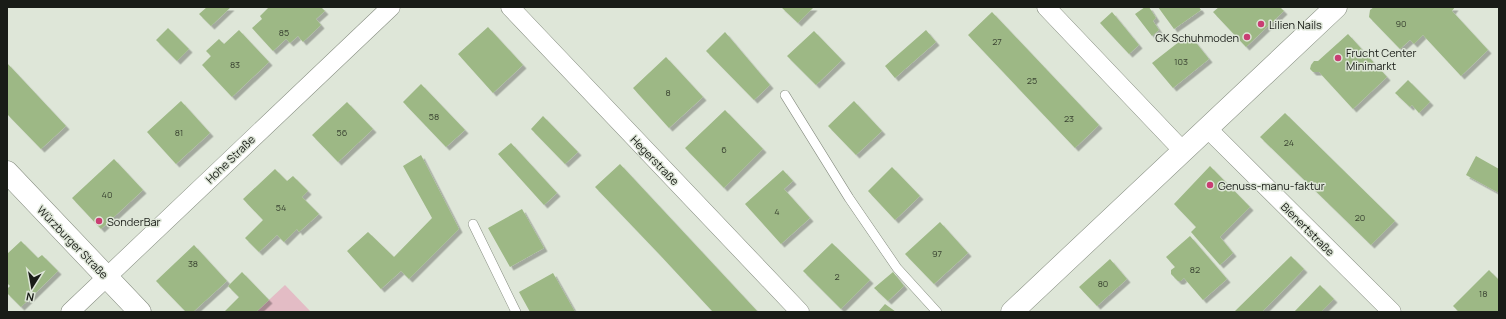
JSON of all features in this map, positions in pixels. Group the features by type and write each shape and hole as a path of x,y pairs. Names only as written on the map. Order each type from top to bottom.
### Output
{"street":[{"name":"Hohe Straße","path":"70,312 391,7"},
{"name":"Hegerstraße","path":"510,7 800,312"},
{"path":"1046,7 1183,151"},
{"path":"1012,312 1336,7"},
{"name":"Bienertstraße","path":"1207,128 1392,312"},
{"name":"Würzburger Straße","path":"7,172 140,312"}],"lane":[{"path":"785,95 848,198 897,268 937,312"},
{"path":"473,224 516,312"}],"shaded area":[{"path":"285,285 311,312 256,312"}],"building":[{"path":"207,7 231,7 211,26 199,14"},
{"path":"269,7 321,7 325,11 316,19 321,25 303,42 298,36 290,43 286,39 273,51 252,28 262,19 260,16"},
{"path":"781,7 814,7 798,23"},
{"path":"1145,7 1149,7 1156,18 1153,21 1159,30 1152,36 1135,14"},
{"path":"1158,7 1199,7 1201,10 1174,29"},
{"path":"1219,7 1280,7 1284,11 1246,47 1213,12"},
{"path":"1374,7 1455,7 1452,11 1488,50 1461,76 1423,35 1414,44 1410,40 1400,49 1369,17 1370,10"},
{"path":"992,12 1099,125 1075,148 968,35"},
{"path":"1112,12 1139,45 1129,54 1100,23"},
{"path":"488,27 523,65 493,93 458,54"},
{"path":"168,28 189,49 177,61 156,40"},
{"path":"239,30 269,62 232,97 202,65 211,56 206,51 219,39 224,44"},
{"path":"926,30 936,42 895,78 885,66"},
{"path":"814,31 842,60 816,85 787,56"},
{"path":"725,32 770,85 754,100 706,51"},
{"path":"1189,34 1209,59 1173,88 1152,63"},
{"path":"1348,34 1387,77 1353,109 1319,72 1313,72 1310,69 1314,61 1318,61"},
{"path":"666,57 703,97 669,128 633,88"},
{"path":"7,63 66,126 41,149 7,114"},
{"path":"1408,80 1430,102 1419,113 1412,105 1410,107 1395,93"},
{"path":"421,84 465,130 446,147 403,102"},
{"path":"181,101 210,133 176,164 147,132"},
{"path":"854,101 882,131 856,155 828,126"},
{"path":"347,102 373,129 338,162 312,135"},
{"path":"725,110 763,149 724,188 685,148"},
{"path":"1285,113 1395,221 1371,245 1260,137"},
{"path":"543,116 578,152 565,164 531,129"},
{"path":"511,143 557,193 544,205 498,154"},
{"path":"421,155 459,229 409,279 401,271 381,289 347,251 368,232 394,257 432,218 403,166"},
{"path":"1476,156 1499,169 1499,193 1466,175"},
{"path":"114,159 143,190 101,229 72,198"},
{"path":"620,164 758,312 713,312 595,187"},
{"name":"Genuss-manu-faktur","path":"1210,166 1250,207 1220,237 1233,253 1220,265 1191,232 1196,227 1174,204"},
{"path":"892,167 920,196 895,220 868,191"},
{"path":"275,169 287,181 293,176 308,191 302,197 319,214 299,232 297,229 284,242 277,235 259,252 245,238 263,220 243,199"},
{"path":"783,170 793,181 784,189 810,218 781,244 745,204"},
{"path":"522,209 544,248 510,267 488,228"},
{"path":"940,222 968,253 934,284 905,254"},
{"path":"1190,236 1227,279 1203,300 1184,278 1181,281 1178,281 1171,274 1171,270 1175,267 1166,257"},
{"path":"21,241 38,258 42,255 58,271 21,307 7,293 7,289 10,286 7,283 7,254"},
{"path":"832,243 870,280 841,309 803,271"},
{"path":"194,245 227,281 193,312 186,312 156,281"},
{"path":"1291,256 1304,269 1262,312 1234,312"},
{"path":"1110,259 1127,279 1097,306 1079,287"},
{"path":"1489,270 1499,280 1499,312 1459,312 1453,306"},
{"path":"242,272 269,300 256,312 224,312 239,297 228,286"},
{"path":"893,272 904,286 888,301 874,288"},
{"path":"553,273 575,312 530,312 519,292"},
{"path":"1320,285 1334,299 1321,312 1294,312"},
{"path":"885,304 896,312 878,312"}],"place":[{"name":"Lilien Nails","path":"1261,24"},
{"name":"GK Schuhmoden","path":"1247,37"},
{"name":"Frucht Center Minimarkt","path":"1338,58"},
{"name":"Genuss-manu-faktur","path":"1210,185"},
{"name":"SonderBar","path":"99,221"}]}
